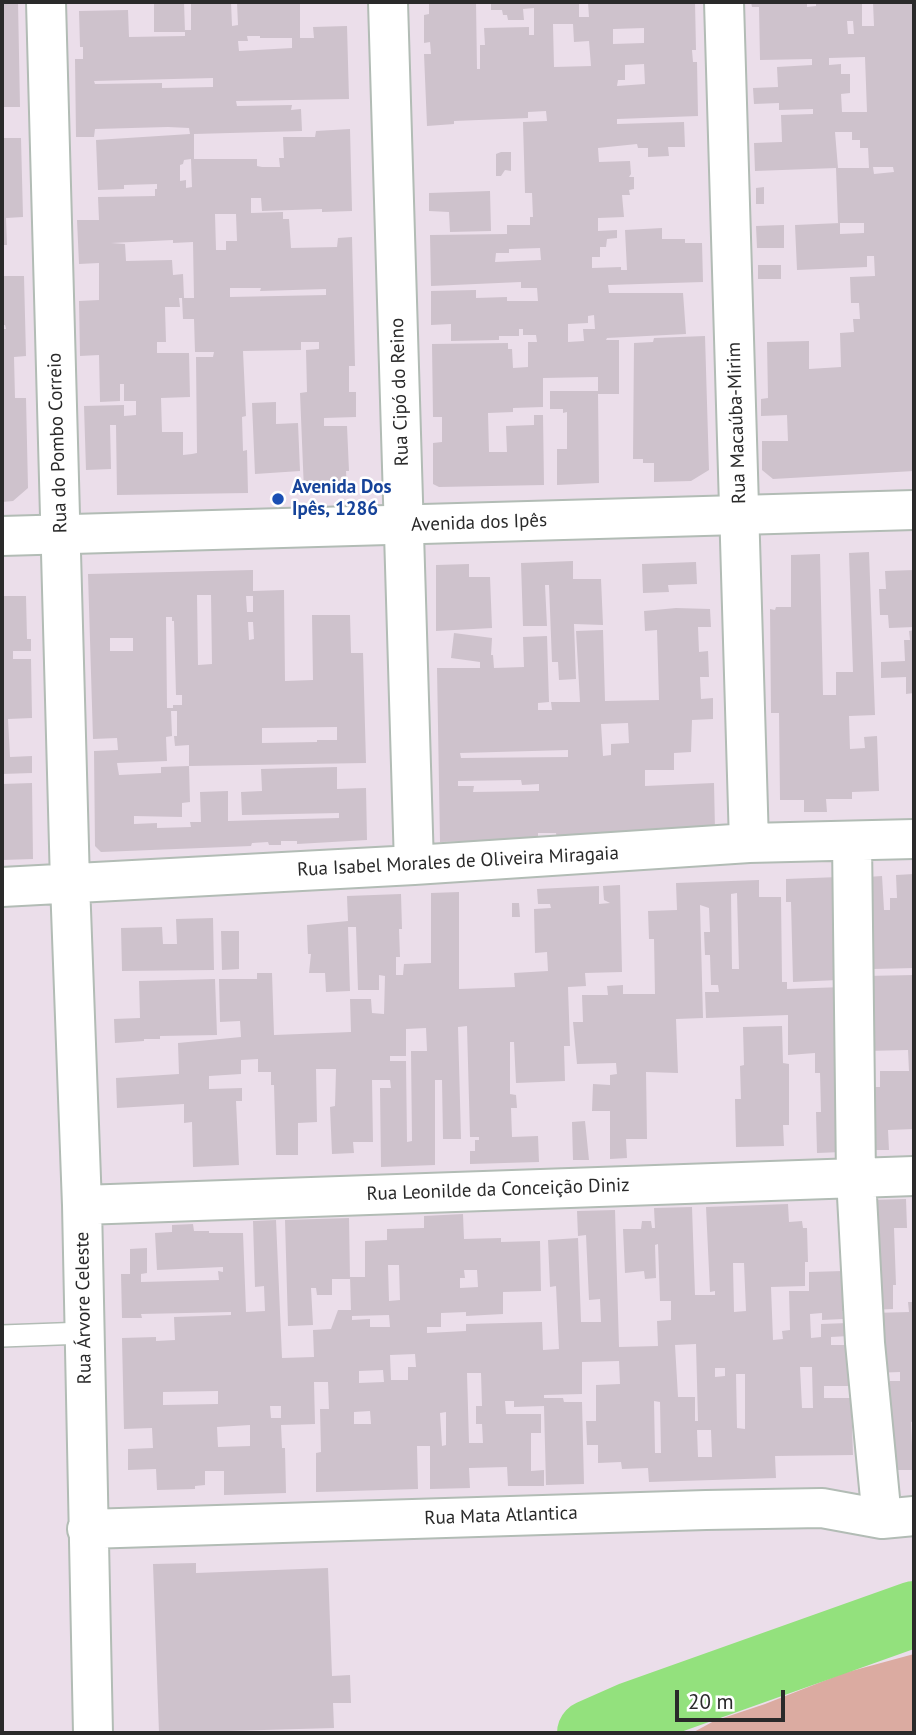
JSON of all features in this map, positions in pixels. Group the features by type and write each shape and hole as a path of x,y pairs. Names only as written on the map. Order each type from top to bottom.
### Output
{"street":[{"name":"Rua do Pombo Correio","path":"46,2 70,883"},
{"name":"Rua Cipó do Reino","path":"388,2 414,865"},
{"name":"Rua Macaúba-Mirim","path":"724,2 749,843"},
{"name":"Avenida dos Ipês","path":"2,536 914,510"},
{"name":"Rua Isabel Morales de Oliveira Miragaia","path":"2,887 414,865 749,843 914,839"},
{"path":"852,841 856,1178 865,1343 898,1518"},
{"name":"Rua Árvore Celeste","path":"70,883 82,1205 93,1733"},
{"name":"Rua Leonilde da Conceição Diniz","path":"82,1205 914,1175"},
{"name":"Rua Mata Atlantica","path":"87,1529 822,1508 898,1518"}],"lane":[{"path":"2,1336 85,1333"}],"shaded area":[{"path":"914,1654 914,1733 692,1733 714,1721 844,1673"}],"building":[{"path":"2,2 18,2 20,107 2,107"},
{"path":"154,2 184,2 185,32 154,32"},
{"path":"191,2 231,2 232,26 238,25 237,2 300,2 300,38 314,38 313,27 347,26 349,99 236,101 237,106 292,105 291,110 301,109 302,131 194,134 194,159 257,159 257,166 280,167 279,158 284,158 283,137 315,137 316,131 350,129 352,211 262,211 261,198 251,198 251,213 283,212 283,219 289,219 291,248 337,247 338,238 352,237 355,366 349,366 349,392 356,392 356,417 324,418 324,426 347,426 347,491 304,491 300,393 307,392 306,350 319,349 319,342 301,342 301,350 243,351 246,416 242,417 243,451 247,450 248,493 117,495 116,425 110,425 111,469 86,470 84,406 124,405 124,416 136,415 136,401 124,401 124,384 120,384 120,401 100,402 99,355 80,356 79,301 99,300 99,263 79,264 77,220 99,220 98,197 155,196 157,189 157,184 124,185 124,189 98,190 96,140 190,134 189,128 168,127 95,129 94,137 76,137 75,59 83,59 79,11 128,10 129,37 185,36 185,30 191,30","holes":["247,36 292,38 292,48 239,51 238,41 248,41","213,78 213,87 162,88 162,83 95,84 94,81","191,159 192,187 186,188 186,180 180,181 180,165 184,160","215,214 236,214 237,241 226,241 226,250 216,250","173,240 173,243 193,242 194,298 184,298 183,274 173,275 172,260 126,261 125,244 111,243","230,288 261,288 260,291 326,289 326,295 230,297","179,298 182,298 183,319 194,319 195,352 214,352 213,357 196,357 197,453 183,455 183,432 162,432 161,398 190,397 189,353 157,353 157,342 166,342 165,307 180,307"]},
{"path":"429,2 476,2 477,69 480,69 480,45 485,45 484,28 529,27 529,35 534,35 534,8 523,9 524,20 508,20 502,10 491,10 491,2 579,2 579,17 589,17 588,2 695,2 696,50 692,50 693,62 697,62 698,116 617,119 617,124 684,122 685,147 668,147 669,156 648,157 648,148 638,148 637,144 598,148 599,162 630,161 629,177 634,177 634,189 629,190 630,195 622,195 624,217 598,218 598,231 617,230 617,238 607,239 606,247 600,247 600,257 592,257 592,268 621,267 621,270 627,270 625,230 662,228 662,239 685,239 685,243 702,243 703,282 608,285 609,293 683,293 686,334 607,338 606,340 619,340 619,394 598,394 599,483 557,485 557,449 567,449 567,412 563,413 563,409 550,409 550,391 598,391 598,377 543,378 543,407 513,408 513,412 488,413 489,452 507,452 506,426 534,425 534,415 543,415 544,485 439,487 433,484 433,443 442,442 442,417 433,417 432,344 508,343 508,349 512,349 513,368 528,367 528,342 537,342 536,335 523,335 523,329 519,329 519,336 499,336 499,340 451,341 451,324 431,325 431,291 476,290 476,298 507,297 507,301 538,301 537,288 521,288 521,282 431,286 430,235 507,234 507,225 530,225 530,217 533,217 532,193 525,193 523,122 547,121 546,111 528,112 528,118 454,121 454,124 427,126 424,54 431,54 430,42 424,43 424,15 429,14","holes":["553,24 573,24 574,42 589,41 591,66 554,67","644,28 644,43 613,44 613,29","644,64 645,84 617,86 618,80 625,80 625,65","540,248 541,260 495,262 496,253 509,253 509,249","594,315 595,329 583,329 584,341 568,342 568,324 588,323 588,316"]},
{"path":"751,2 807,2 807,7 816,6 816,2 862,2 862,26 874,26 873,2 914,2 914,471 773,479 762,470 762,441 788,441 787,415 761,416 761,399 768,398 767,342 809,341 809,369 841,367 840,333 854,332 853,319 860,319 859,303 851,303 850,277 875,276 874,256 867,256 867,267 797,270 795,225 840,223 836,168 755,171 754,143 782,142 781,115 813,114 813,109 779,110 779,103 754,104 753,88 778,87 777,67 812,65 812,59 760,60 759,7 752,7","holes":["847,21 853,21 854,34 848,34","865,57 867,112 842,112 841,94 850,93 850,74 841,74 841,64 829,65 829,58","835,132 852,132 852,140 860,140 860,148 868,148 869,168 838,168","873,167 893,167 894,172 874,174","840,223 864,223 864,233 840,234"]},
{"path":"2,138 21,138 23,217 6,218 7,245 2,245"},
{"path":"511,152 511,171 505,170 501,176 496,176 496,154"},
{"path":"764,187 764,204 756,204 756,188"},
{"path":"490,191 491,231 450,232 449,212 429,211 429,193"},
{"path":"784,225 784,248 757,248 756,226"},
{"path":"758,265 781,265 781,279 758,279"},
{"path":"2,276 24,276 26,356 14,357 15,398 26,398 28,488 13,501 2,502 2,329 6,329 5,325 2,325"},
{"path":"705,336 709,470 691,481 654,482 654,463 633,459 634,343 653,342 654,338"},
{"path":"276,402 276,424 298,423 300,471 255,474 252,403"},
{"path":"869,552 875,715 849,716 850,749 865,748 864,737 877,736 879,791 852,792 852,799 826,799 827,812 804,812 804,800 780,800 779,713 771,713 770,609 791,607 791,555 820,554 823,695 836,695 836,672 853,672 849,553"},
{"path":"573,561 573,579 601,579 603,625 574,624 576,679 559,680 558,662 552,662 549,585 545,585 547,626 523,626 521,563"},
{"path":"696,562 697,584 668,585 669,592 643,593 642,564"},
{"path":"469,564 469,577 490,577 492,628 436,631 436,565"},
{"path":"253,570 253,591 284,590 285,681 313,680 312,615 350,615 351,653 363,653 366,763 189,766 190,802 182,803 182,817 134,816 134,824 157,823 157,828 191,827 190,822 201,822 200,792 228,791 228,821 339,818 339,813 242,815 241,792 262,791 261,769 337,767 337,789 366,788 367,840 297,844 297,841 281,841 281,845 269,845 268,842 252,843 251,846 101,852 95,846 94,751 118,750 117,738 93,739 88,574","holes":["197,595 211,595 212,664 198,665","246,596 253,596 253,612 247,612","166,617 172,617 174,621 176,695 182,695 182,705 173,705 173,708 167,708","248,622 253,622 254,639 249,640","110,638 133,638 133,651 110,651","171,711 177,711 175,746 189,745 189,766 161,767 161,773 119,775 117,763 167,761 166,737 172,736","337,727 337,740 262,743 262,728"]},
{"path":"914,570 914,627 889,628 888,615 880,615 879,589 886,589 885,571"},
{"path":"2,596 26,596 27,639 31,639 31,651 13,651 13,659 31,659 32,718 8,719 10,757 32,756 32,773 2,774"},
{"path":"710,609 711,627 698,627 699,652 708,651 709,677 700,677 701,699 713,698 713,719 692,720 691,752 674,753 674,770 645,770 645,786 714,783 715,830 557,839 556,833 538,833 538,839 440,842 437,668 480,668 480,662 451,658 454,633 492,638 491,655 494,668 524,667 523,637 547,636 549,702 538,703 538,710 552,710 551,702 580,702 576,631 603,630 605,701 659,700 657,630 645,631 644,611","holes":["628,723 629,743 611,744 611,755 603,756 601,724","568,750 568,757 461,758 460,753","521,780 522,785 539,784 539,791 473,792 474,786 458,786 458,781"]},
{"path":"914,630 914,693 906,694 906,677 881,678 881,662 905,661 904,640 910,640 909,631"},
{"path":"32,783 33,859 2,860 2,784"},
{"path":"914,874 914,968 873,969 873,950 865,950 867,877 882,876 884,910 890,910 890,898 897,898 896,875"},
{"path":"839,877 838,980 793,982 791,902 786,902 786,879"},
{"path":"759,880 759,897 781,897 782,982 787,982 787,989 843,987 842,1152 817,1153 816,1112 821,1112 820,1073 815,1073 815,1053 788,1055 788,1015 706,1018 705,992 719,992 718,985 711,985 710,955 705,955 704,932 710,932 709,908 700,905 703,1018 676,1019 678,1073 646,1072 647,1139 626,1139 627,1158 610,1159 610,1111 592,1111 593,1084 610,1085 610,1075 617,1074 616,1063 577,1064 573,1022 583,1022 582,995 608,995 607,986 623,985 623,994 655,994 654,939 649,939 648,911 677,910 676,883","holes":["737,893 739,969 732,969 731,894"]},
{"path":"620,885 622,972 585,973 586,986 568,987 570,1046 564,1046 565,1081 516,1083 514,1042 510,1042 510,1094 516,1095 517,1108 511,1108 512,1137 538,1136 539,1162 470,1164 470,1151 475,1151 475,1140 479,1140 479,1137 470,1137 467,1026 458,1027 461,1139 443,1139 442,1080 435,1080 435,1165 381,1167 380,1088 391,1088 390,1080 372,1080 373,1142 353,1142 354,1153 332,1154 330,1107 335,1106 336,1069 316,1069 317,1122 298,1123 298,1155 276,1155 274,1085 271,1085 271,1072 258,1072 258,1059 241,1060 241,1074 209,1076 209,1089 242,1088 242,1101 236,1101 239,1165 193,1167 192,1122 184,1123 184,1104 117,1108 116,1078 179,1074 178,1043 241,1037 240,1021 220,1022 219,979 257,979 257,973 272,973 274,1035 351,1032 350,999 371,999 372,1013 384,1014 385,976 379,975 379,990 358,990 356,927 348,927 350,991 326,992 325,973 309,973 311,954 308,954 307,925 348,921 347,896 401,894 402,929 399,929 400,957 396,957 396,975 403,975 404,964 431,963 431,893 459,892 459,989 515,987 514,973 548,971 547,952 535,953 534,909 551,908 550,904 538,904 537,889 599,886 599,904 610,903 604,900 603,886","holes":["426,1028 427,1051 411,1051 412,1141 407,1142 406,1061 390,1061 390,1056 406,1056 406,1029"]},
{"path":"512,903 519,903 520,917 512,917"},
{"path":"213,918 214,970 122,971 121,928 162,927 163,944 177,944 176,919"},
{"path":"221,931 239,931 239,969 222,970"},
{"path":"914,975 914,1129 888,1130 889,1150 869,1150 867,1087 880,1087 880,1071 909,1071 908,1050 866,1051 865,976"},
{"path":"215,979 217,1035 160,1036 160,1039 115,1043 114,1019 140,1018 139,981"},
{"path":"782,1026 783,1063 789,1064 789,1125 783,1125 784,1146 736,1147 735,1099 741,1099 743,1027"},
{"path":"585,1121 589,1160 573,1160 572,1122"},
{"path":"906,1199 907,1228 894,1228 896,1285 893,1285 893,1309 871,1310 870,1200"},
{"path":"788,1204 789,1222 802,1221 803,1228 807,1228 808,1262 805,1262 805,1286 771,1287 773,1340 783,1339 782,1331 790,1330 789,1291 809,1291 809,1272 843,1271 843,1319 822,1320 822,1313 810,1314 811,1338 821,1337 821,1324 848,1323 849,1336 831,1337 831,1345 849,1345 851,1386 824,1386 824,1398 851,1398 853,1455 775,1456 776,1478 649,1482 648,1468 622,1469 621,1462 598,1463 598,1445 587,1445 586,1421 596,1421 596,1385 620,1384 619,1361 582,1362 582,1394 544,1395 544,1398 563,1398 564,1402 582,1402 584,1484 546,1485 544,1406 514,1407 514,1401 505,1401 506,1414 541,1414 541,1433 531,1433 531,1471 544,1470 544,1486 508,1486 507,1467 469,1468 470,1488 430,1489 430,1446 417,1446 418,1489 316,1492 316,1453 321,1452 320,1409 329,1409 328,1382 314,1382 315,1424 281,1425 282,1448 285,1448 286,1493 224,1495 224,1471 205,1471 205,1485 195,1486 195,1489 157,1490 156,1469 128,1470 128,1449 153,1448 152,1428 124,1429 122,1338 156,1337 156,1341 175,1340 174,1317 231,1315 231,1312 141,1314 142,1318 122,1318 121,1274 130,1274 130,1249 147,1248 147,1273 141,1274 141,1282 219,1280 218,1271 223,1272 223,1267 157,1270 155,1233 172,1232 172,1225 193,1224 194,1231 209,1233 243,1233 246,1312 265,1311 264,1286 255,1287 253,1221 276,1220 282,1358 314,1357 313,1330 331,1329 338,1310 351,1310 350,1277 365,1277 365,1241 387,1240 387,1229 424,1228 424,1216 463,1214 464,1239 540,1241 541,1291 503,1292 503,1314 466,1316 466,1312 441,1313 441,1327 427,1327 427,1333 466,1331 466,1324 542,1322 543,1350 559,1349 556,1286 550,1287 548,1240 578,1238 581,1322 601,1322 600,1299 589,1300 586,1235 578,1236 577,1211 615,1210 619,1347 658,1346 657,1321 671,1320 671,1301 660,1301 658,1244 655,1245 656,1278 645,1279 644,1271 625,1273 623,1229 641,1229 642,1221 651,1221 652,1228 655,1228 654,1208 692,1207 695,1295 715,1295 715,1291 710,1292 706,1207","holes":["733,1263 744,1263 746,1311 734,1312","388,1265 399,1265 400,1300 389,1301","464,1270 477,1270 478,1287 460,1288 460,1278 465,1278","389,1315 390,1327 370,1327 370,1319 352,1320 352,1316","696,1344 698,1421 695,1421 695,1397 678,1397 675,1345","415,1354 416,1367 408,1367 408,1380 391,1380 390,1355","800,1367 812,1367 813,1408 802,1408","715,1368 725,1368 725,1376 715,1377","383,1370 384,1382 359,1383 359,1371","467,1373 481,1373 482,1406 476,1406 476,1424 482,1424 483,1443 469,1443","736,1374 745,1374 745,1429 737,1428","218,1391 218,1404 163,1405 163,1392","654,1401 660,1402 661,1453 655,1453","270,1406 281,1406 281,1418 271,1418","370,1411 371,1424 354,1424 354,1412","446,1412 446,1445 442,1446 440,1413","250,1425 250,1446 218,1447 217,1427","697,1430 711,1430 712,1457 698,1457"]},
{"path":"349,1218 350,1279 332,1279 332,1295 317,1295 316,1288 311,1288 313,1325 288,1326 285,1220"},
{"path":"908,1302 914,1302 914,1421 911,1422 913,1470 896,1470 896,1450 890,1451 882,1392 890,1392 890,1381 900,1381 900,1372 873,1373 872,1313 909,1312"},
{"path":"196,1563 196,1573 328,1568 332,1676 350,1675 351,1703 333,1703 334,1728 159,1733 153,1564"}],"waterway":[{"path":"590,1733 633,1714 914,1614"}],"place":[{"name":"Avenida Dos Ipês, 1286","path":"278,499"}]}
